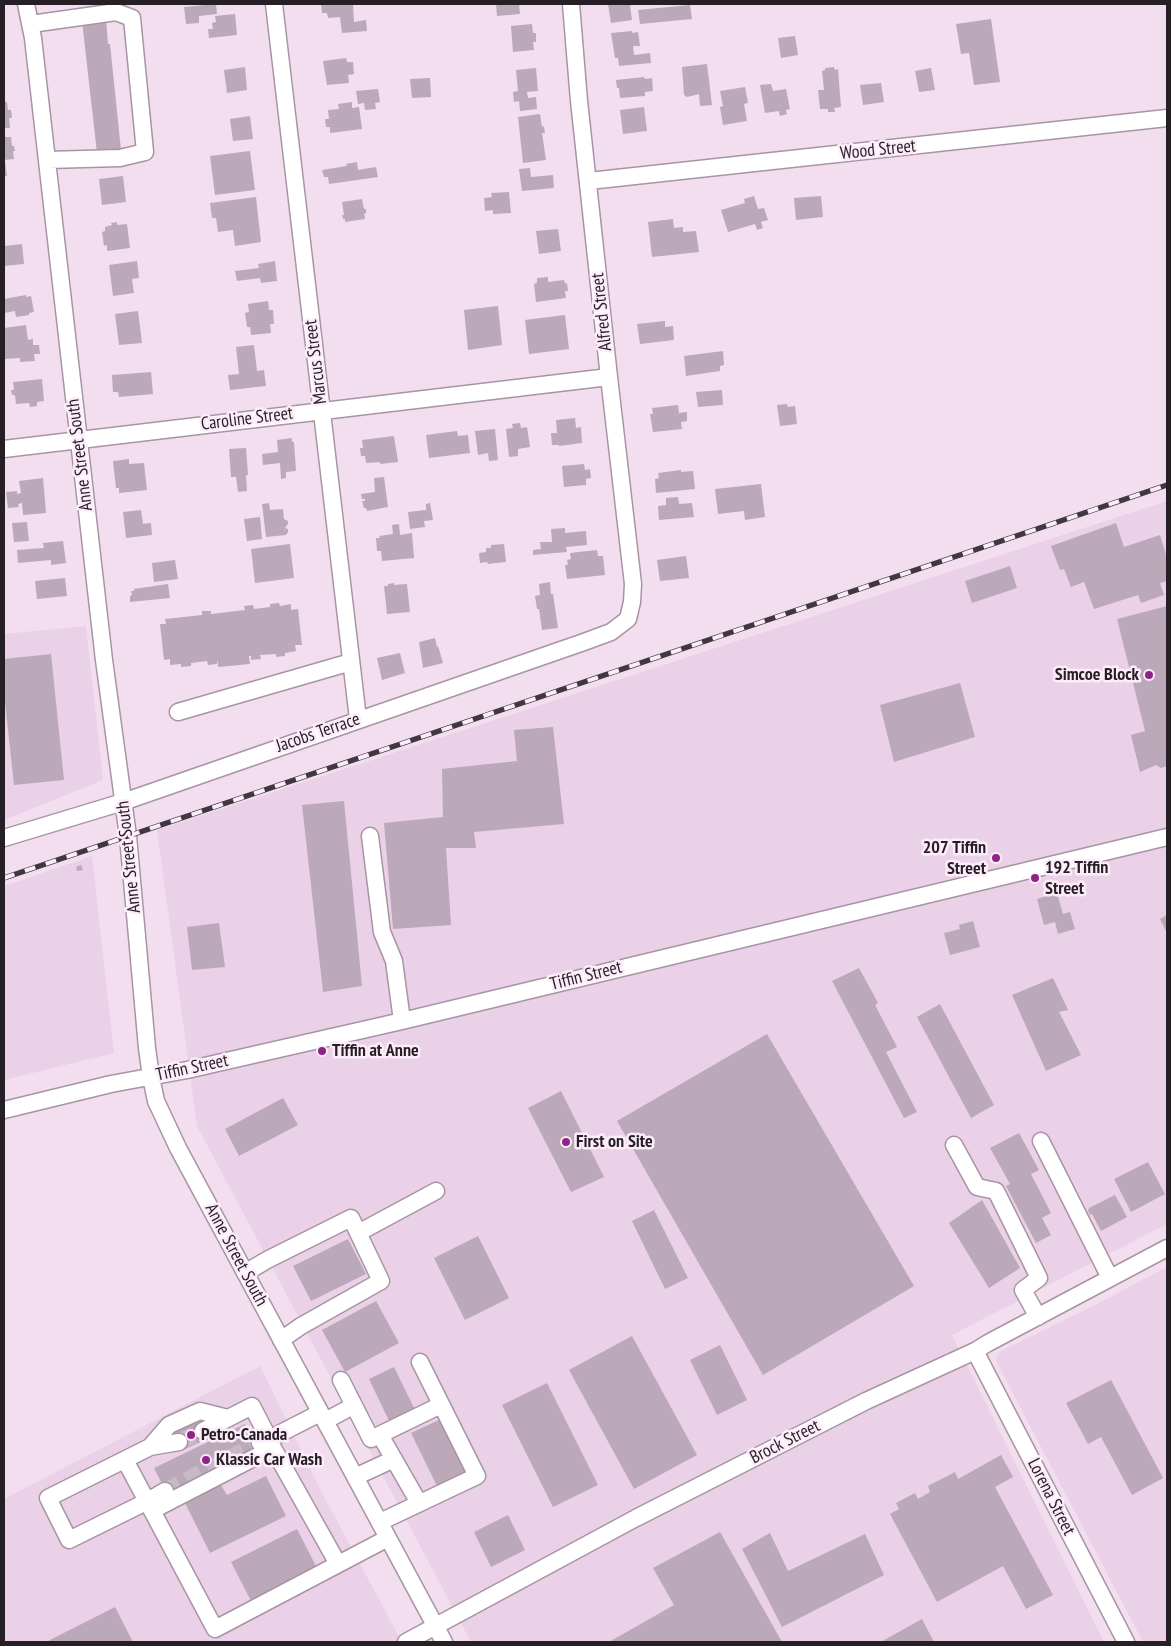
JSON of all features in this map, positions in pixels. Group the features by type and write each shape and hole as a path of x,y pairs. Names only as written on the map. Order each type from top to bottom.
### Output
{"street":[{"name":"Anne Street South","path":"26,4 31,24 104,660 123,802 150,1077 156,1101 178,1148 444,1642"},
{"name":"Marcus Street","path":"274,4 358,719"},
{"name":"Alfred Street","path":"571,4 579,101 589,181 608,377 633,584 632,602 628,619"},
{"path":"31,24 116,12 132,18 145,152 120,158 47,160"},
{"name":"Wood Street","path":"589,181 1167,118"},
{"name":"Caroline Street","path":"4,449 608,377"},
{"name":"Jacobs Terrace","path":"4,838 123,802 584,642 611,632 628,619"},
{"path":"178,712 351,662"},
{"path":"370,836 382,932 394,961 402,1021"},
{"name":"Tiffin Street","path":"4,1110 111,1084 402,1021 1167,836"},
{"path":"1041,1141 1110,1278"},
{"path":"954,1145 977,1188 996,1192 1039,1278 1024,1290 1038,1317"},
{"path":"358,1233 436,1191"},
{"path":"245,1273 351,1218 381,1281 281,1340"},
{"name":"Brock Street","path":"406,1642 436,1628 636,1518 866,1401 975,1351 1167,1248"},
{"name":"Lorena Street","path":"975,1351 1126,1642"},
{"path":"380,1522 477,1476 420,1362"},
{"path":"341,1380 371,1439 441,1404"},
{"path":"203,1431 252,1406 266,1444 338,1564"},
{"path":"179,1442 150,1447 48,1498 69,1540 150,1506 266,1444 323,1417 354,1406"},
{"path":"150,1447 169,1425 200,1411 228,1418"},
{"path":"380,1435 419,1503"},
{"path":"355,1477 394,1459"},
{"path":"125,1460 215,1629 388,1538"},
{"path":"150,1506 165,1491"}],"shaded area":[{"path":"1167,501 1167,1224 952,1335 1104,1642 471,1642 197,1126 157,830"},
{"path":"86,626 103,780 4,820 4,634"},
{"path":"92,856 114,1053 4,1080 4,886"},
{"path":"1167,1267 1167,1642 1143,1642 996,1361 997,1355 1001,1351"},
{"path":"260,1366 323,1495 402,1642 5,1642 4,1499"}],"building":[{"path":"216,4 217,14 199,16 199,23 186,24 184,7"},
{"path":"321,4 353,4 354,22 366,20 367,31 342,33 340,17 328,18 327,13 322,13"},
{"path":"496,4 519,4 520,14 497,16"},
{"path":"608,4 632,4 630,6 632,20 611,23"},
{"path":"690,5 692,19 640,24 638,10"},
{"path":"235,14 237,35 209,38 208,29 213,29 212,23 216,22 215,16"},
{"path":"106,18 121,150 97,153 82,21"},
{"path":"991,19 1000,82 974,85 969,53 961,54 956,24"},
{"path":"532,24 533,33 536,33 536,42 533,42 534,50 513,52 511,26"},
{"path":"632,31 632,33 638,32 640,46 633,46 634,55 650,53 651,63 619,66 618,58 615,58 611,33"},
{"path":"795,36 798,55 781,58 778,38"},
{"path":"346,58 347,62 353,62 354,74 348,75 349,83 327,85 323,61"},
{"path":"707,64 712,105 700,106 699,94 687,97 684,95 682,67"},
{"path":"245,67 247,90 227,93 224,70"},
{"path":"834,67 835,70 838,69 841,107 834,108 835,112 828,112 828,109 820,109 818,90 824,90 822,71 825,68"},
{"path":"536,68 538,91 527,92 528,98 536,97 537,109 520,111 519,101 514,102 513,92 518,91 516,70"},
{"path":"931,68 935,90 919,92 915,71"},
{"path":"644,77 645,79 652,78 653,91 645,92 645,96 620,98 616,80"},
{"path":"430,78 431,97 412,98 410,79"},
{"path":"881,83 884,102 863,105 860,85"},
{"path":"771,84 773,91 786,89 790,109 786,110 787,114 780,116 779,111 765,113 760,85"},
{"path":"745,87 748,103 744,104 747,121 723,125 720,107 723,106 720,91"},
{"path":"378,89 380,102 375,103 376,109 365,110 364,103 358,104 356,91"},
{"path":"4,102 7,102 8,110 11,110 12,118 9,118 10,128 4,128"},
{"path":"352,102 352,108 359,107 362,129 330,133 330,127 326,127 325,119 329,119 328,110 339,109 338,104"},
{"path":"644,107 647,131 623,134 620,110"},
{"path":"540,114 545,133 542,133 546,160 523,163 518,117"},
{"path":"250,116 253,139 233,141 230,119"},
{"path":"4,137 11,137 12,146 14,146 15,151 13,151 14,159 4,160"},
{"path":"250,151 255,190 215,195 210,156"},
{"path":"5,161 7,176 4,176"},
{"path":"357,162 358,170 376,167 378,177 329,184 328,177 324,177 322,170 347,166 346,164"},
{"path":"530,168 531,177 553,175 554,188 522,191 519,169"},
{"path":"123,176 126,202 102,205 99,179"},
{"path":"509,192 511,213 493,214 493,210 485,211 484,198 492,197 491,193"},
{"path":"754,196 758,209 764,208 768,220 761,222 763,228 757,230 755,224 728,232 721,210 745,203 744,199"},
{"path":"821,196 823,217 796,220 794,198"},
{"path":"256,197 261,242 235,246 233,230 218,232 216,218 212,218 210,203"},
{"path":"362,199 364,209 366,209 365,219 345,222 342,215 344,215 342,202"},
{"path":"673,219 674,228 683,227 683,232 696,231 699,252 652,257 648,222"},
{"path":"117,222 117,225 127,224 130,248 107,251 107,245 104,246 102,232 105,231 105,227 112,225 111,223"},
{"path":"558,229 561,251 539,254 536,231"},
{"path":"22,244 24,264 4,266 4,246"},
{"path":"137,261 139,278 132,279 134,293 113,296 109,265"},
{"path":"275,261 277,281 261,283 260,278 237,281 235,271 259,268 258,264"},
{"path":"548,277 548,282 564,280 565,284 567,283 568,291 565,291 566,298 536,302 534,284 537,283 537,278"},
{"path":"26,295 26,297 31,296 34,312 29,313 29,315 16,317 15,311 4,313 4,299"},
{"path":"268,301 269,310 273,310 274,324 270,324 271,333 251,335 250,327 247,327 245,313 249,312 248,304"},
{"path":"498,306 502,345 468,350 464,310"},
{"path":"138,311 142,343 119,345 115,314"},
{"path":"565,315 569,349 529,354 525,320"},
{"path":"665,321 665,327 673,326 674,340 640,344 637,324"},
{"path":"26,325 28,340 33,339 33,345 39,345 40,354 34,354 35,361 20,362 20,358 4,359 4,328"},
{"path":"254,345 257,371 264,370 266,386 230,390 228,375 239,374 236,347"},
{"path":"723,351 724,365 720,366 720,371 686,376 684,356"},
{"path":"151,372 153,394 119,397 118,392 113,392 112,375"},
{"path":"42,379 44,401 37,402 37,406 30,407 29,403 16,404 15,395 12,395 11,390 14,390 13,382"},
{"path":"722,390 723,405 698,407 696,392"},
{"path":"787,404 788,407 795,406 797,424 780,426 777,405"},
{"path":"678,405 679,413 687,412 687,421 681,422 682,429 653,432 650,414 653,414 652,408"},
{"path":"575,418 576,428 581,427 582,443 552,445 551,433 557,433 556,420"},
{"path":"520,423 521,428 527,427 530,447 518,449 518,456 509,457 506,429 513,428 512,424"},
{"path":"495,429 498,460 489,461 488,453 478,455 475,431"},
{"path":"457,431 458,436 468,435 470,453 429,458 426,435"},
{"path":"394,436 398,462 366,463 365,456 361,456 362,440"},
{"path":"292,438 292,442 294,442 296,471 286,472 286,478 281,479 280,463 263,465 262,454 278,452 277,440"},
{"path":"246,448 247,491 238,492 236,477 231,477 229,449"},
{"path":"129,459 129,464 144,463 147,490 119,493 119,488 116,488 113,461"},
{"path":"584,464 585,470 590,469 591,478 586,479 586,485 564,487 562,466"},
{"path":"681,470 681,472 693,471 695,489 656,493 655,479 659,478 658,473"},
{"path":"384,477 388,507 367,511 362,501 365,501 365,499 362,499 361,494 375,492 374,478"},
{"path":"43,478 46,513 23,515 22,503 18,504 19,507 8,508 6,492 17,491 17,494 21,493 19,481"},
{"path":"761,484 765,517 745,520 744,511 718,514 715,489"},
{"path":"678,497 679,504 692,503 694,517 659,520 658,506 666,505 666,498"},
{"path":"269,503 270,510 283,509 284,519 288,521 285,528 288,529 286,535 266,537 262,504"},
{"path":"430,503 433,520 424,521 425,527 410,529 408,512 426,510 426,504"},
{"path":"141,510 143,524 151,523 152,535 126,538 123,512"},
{"path":"260,517 262,539 247,541 244,519"},
{"path":"27,522 29,541 14,542 12,523"},
{"path":"1116,523 1124,547 1160,535 1167,558 1167,581 1160,583 1164,595 1141,603 1138,595 1094,609 1084,582 1071,587 1064,569 1060,570 1051,546"},
{"path":"399,524 400,535 412,533 414,558 382,561 381,551 377,551 376,538 393,534 392,525"},
{"path":"565,528 565,533 586,531 587,545 566,547 567,552 533,555 533,550 541,549 540,542 552,542 551,529"},
{"path":"63,541 66,563 51,565 51,560 18,563 17,550 44,548 43,543"},
{"path":"290,544 294,578 255,583 251,549"},
{"path":"504,544 506,562 480,563 479,553 486,552 486,548 491,548 491,545"},
{"path":"597,550 598,556 603,556 605,575 567,579 565,565 568,565 567,560 571,559 570,553"},
{"path":"686,556 689,578 660,581 657,560"},
{"path":"175,560 178,579 154,582 152,563"},
{"path":"1010,566 1017,588 972,603 965,581"},
{"path":"65,578 67,596 37,599 35,581"},
{"path":"550,582 558,628 542,630 535,596 540,595 539,584"},
{"path":"394,583 394,585 407,584 410,612 387,614 384,586"},
{"path":"168,584 170,598 130,602 131,591 134,591 134,589"},
{"path":"279,603 280,606 291,604 291,610 298,609 302,645 295,645 296,651 285,653 285,656 276,657 276,654 260,655 261,659 251,660 251,656 249,656 250,664 218,667 218,660 217,664 208,665 207,661 191,663 191,666 181,667 181,664 170,665 170,659 164,660 160,624 166,624 165,619 202,615 202,611 211,611 211,614 245,610 244,606 253,605 254,609 270,607 270,604"},
{"name":"Simcoe Block","path":"1167,606 1167,766 1161,768 1156,765 1140,772 1131,735 1145,731 1117,619"},
{"path":"435,638 443,663 423,668 419,642"},
{"path":"400,653 405,673 382,680 377,658"},
{"path":"51,654 64,780 14,785 4,693 4,659"},
{"path":"960,683 975,737 894,762 880,705"},
{"path":"553,727 564,824 474,832 476,848 446,848 451,925 393,929 384,823 443,817 442,769 517,761 514,730"},
{"path":"344,801 362,986 323,992 302,805"},
{"path":"81,865 83,870 77,871 76,867"},
{"path":"1057,893 1063,914 1070,912 1075,929 1058,934 1055,922 1044,925 1037,899"},
{"path":"1167,915 1167,933 1160,919"},
{"path":"973,921 980,947 950,955 944,933 960,929 959,925"},
{"path":"219,923 225,967 192,970 187,927"},
{"path":"859,968 878,1003 875,1005 897,1047 886,1052 917,1112 904,1118 832,981"},
{"path":"1053,978 1068,1010 1059,1012 1081,1055 1046,1071 1012,995"},
{"path":"940,1004 994,1105 971,1118 917,1017"},
{"path":"767,1034 914,1286 763,1375 617,1121"},
{"name":"First on Site","path":"561,1091 604,1177 571,1192 528,1108"},
{"path":"283,1098 298,1125 239,1156 225,1129"},
{"path":"1019,1133 1039,1170 1031,1174 1051,1213 1042,1218 1051,1235 1036,1243 1006,1186 1010,1184 990,1148"},
{"path":"1148,1162 1165,1194 1131,1212 1114,1179"},
{"path":"1115,1195 1127,1217 1101,1231 1088,1210"},
{"path":"982,1200 1020,1268 989,1288 949,1223"},
{"path":"654,1210 688,1278 665,1289 632,1221"},
{"path":"478,1236 509,1298 465,1320 434,1258"},
{"path":"348,1239 366,1274 311,1301 293,1266"},
{"path":"376,1301 399,1343 345,1372 322,1330"},
{"path":"632,1336 697,1455 634,1489 569,1370"},
{"path":"720,1345 747,1400 717,1415 690,1360"},
{"path":"394,1367 417,1414 392,1427 369,1379"},
{"path":"1111,1380 1163,1478 1132,1495 1101,1437 1088,1444 1066,1403"},
{"path":"547,1383 598,1485 553,1507 502,1405"},
{"path":"441,1419 468,1474 438,1488 411,1433"},
{"name":"Petro-Canada","path":"198,1421 207,1439 183,1450 174,1432"},
{"name":"Klassic Car Wash","path":"245,1424 259,1452 168,1496 154,1468"},
{"path":"1001,1455 1013,1477 995,1487 1053,1595 1026,1609 1003,1566 937,1602 890,1514 899,1509 896,1503 915,1493 918,1499 930,1492 928,1486 955,1472 958,1479"},
{"path":"266,1476 286,1516 210,1553 185,1503 221,1485 227,1495"},
{"path":"508,1515 525,1550 491,1567 474,1532"},
{"path":"297,1529 318,1570 252,1603 231,1562"},
{"path":"720,1532 782,1642 609,1642 674,1605 653,1568"},
{"path":"770,1533 788,1571 865,1534 884,1575 782,1627 742,1549"},
{"path":"115,1607 133,1642 46,1642"},
{"path":"922,1619 934,1642 881,1642 895,1634"}],"tunnel":[{"path":"179,1442 203,1431"},
{"path":"165,1491 255,1445"}],"railway":[{"path":"4,878 1167,485"}],"place":[{"name":"Simcoe Block","path":"1149,675"},
{"name":"207 Tiffin Street","path":"996,858"},
{"name":"192 Tiffin Street","path":"1035,878"},
{"name":"Tiffin at Anne","path":"322,1051"},
{"name":"First on Site","path":"566,1142"},
{"name":"Petro-Canada","path":"191,1435"},
{"name":"Klassic Car Wash","path":"206,1460"}]}
